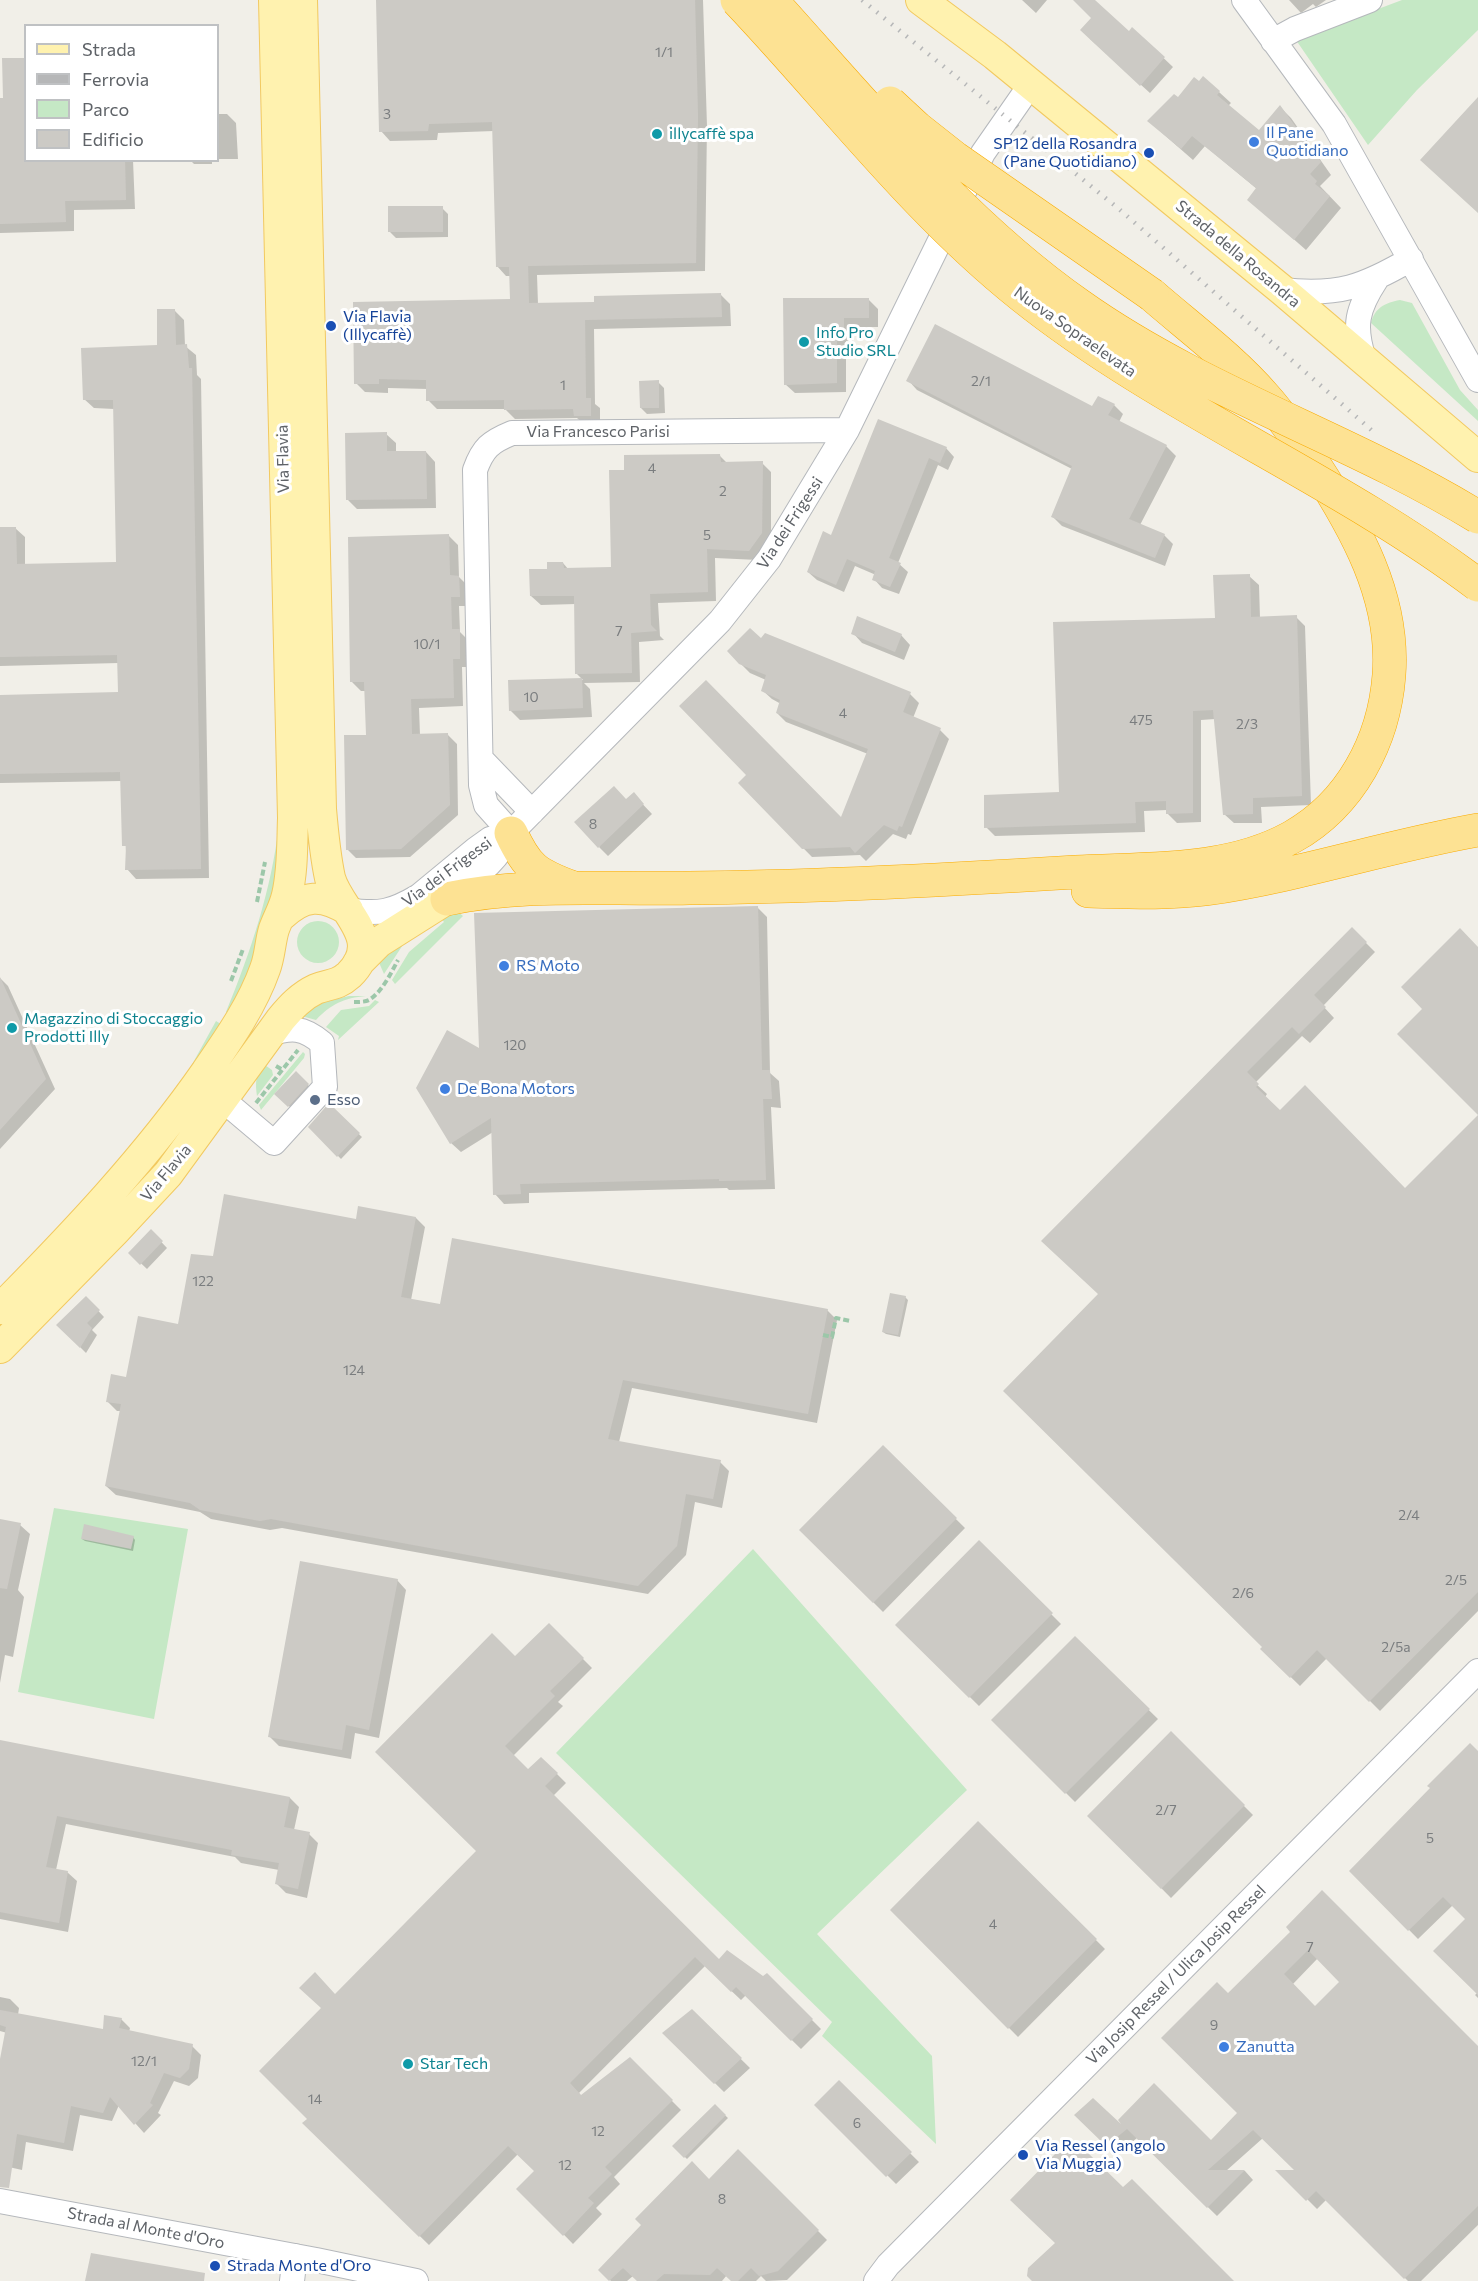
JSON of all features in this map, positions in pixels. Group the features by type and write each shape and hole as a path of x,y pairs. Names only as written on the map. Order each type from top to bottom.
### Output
{"highway":[{"name":"Nuova Sopraelevata","path":"737,0 915,197 969,250 1022,296 1122,366 1206,418 1335,492 1478,585"},
{"name":"Nuova Sopraelevata","path":"771,0 935,179 1038,274 1079,305 1136,342 1221,389 1396,470 1435,490 1478,517"},
{"path":"447,899 503,890 1112,881 1163,868 1218,862 1247,856 1293,836 1309,826 1344,794 1370,752 1381,725 1390,671 1390,648 1378,589 1365,551 1338,501 1298,440 1265,397 1230,362 1152,295 955,158 917,128 781,0"},
{"path":"521,822 519,850 542,876 577,889"},
{"path":"1112,881 1156,893 1205,889 1317,868 1478,830"}],"main road":[{"name":"Via Flavia","path":"0,1309 94,1213 176,1116 237,1025 265,970 288,893 293,818 274,0"},
{"name":"Via Flavia","path":"0,1347 168,1174 269,1034 300,999 317,988 330,987 341,982 358,963 363,945 362,935 354,917 338,897 331,879 325,849 320,787 302,0"},
{"name":"Strada della Rosandra","path":"921,0 996,55 1282,290 1478,457"},
{"name":"Strada della Rosandra","path":"939,0 996,55"},
{"path":"317,988 297,983 280,968 274,957 277,930 291,906 304,900 318,898 333,901 348,910"},
{"path":"358,963 380,942 447,899"}],"street":[{"path":"1244,0 1334,124 1478,380"},
{"path":"1273,41 1295,29 1370,0"},
{"name":"Via dei Frigessi","path":"447,899 493,861 521,822 720,621 769,559 847,430 983,153 1031,84"},
{"path":"1282,290 1320,292 1356,286 1376,280 1411,259"},
{"path":"1364,360 1357,334 1357,319 1362,304 1376,280"},
{"name":"Via Francesco Parisi","path":"521,822 486,805 481,785 475,470 480,455 493,441 512,433 847,430"},
{"name":"Via dei Frigessi","path":"348,910 379,914 399,908 419,896 490,839 521,822"},
{"path":"223,1100 274,1143 325,1087 322,1043 309,1033 297,1029 284,1029 269,1034"},
{"name":"Via Josip Ressel / Ulica Josip Ressel","path":"876,2281 888,2265 1478,1671"},
{"name":"Strada al Monte d'Oro","path":"0,2202 416,2281"},
{"path":"292,2281 294,2256"}],"path":[{"path":"371,998 388,978"},
{"path":"262,1098 299,1050"},
{"path":"823,1335 832,1337 836,1318 850,1321"}],"green space":[{"path":"1402,0 1478,0 1478,30 1417,90 1368,145 1296,40"},
{"path":"1400,300 1412,303 1460,390 1478,410 1478,421 1371,323 1381,307"},
{"path":"279,825 280,874 256,960 231,1015 226,1012 259,920 271,873"},
{"path":"451,906 463,916 395,984 392,980 409,952 444,922 438,914"},
{"path":"318,921 333,927 339,942 333,957 318,963 303,957 297,942 303,927"},
{"path":"406,940 384,974 377,958"},
{"path":"349,996 366,996 338,1003 316,1020 305,1017 293,1019 315,1004"},
{"path":"375,1000 379,1002 338,1040 339,1036 326,1027 341,1010 369,1006"},
{"path":"216,1021 224,1026 173,1099"},
{"path":"303,1052 304,1058 261,1110 259,1105"},
{"path":"262,1063 272,1070 273,1075 257,1096 258,1071"},
{"path":"54,1508 188,1529 154,1719 18,1692"},
{"path":"753,1549 967,1790 817,1934 932,2056 936,2144 822,2036 832,2022 556,1753"}],"building":[{"name":"illycaffè spa","path":"376,0 695,0 698,116 696,263 528,266 529,303 594,302 594,296 721,293 722,317 585,320 586,398 591,398 591,416 574,416 573,409 504,410 504,400 426,401 426,380 379,379 379,384 354,384 353,302 510,299 509,267 496,267 492,122 429,124 428,131 379,132"},
{"path":"1073,0 1095,0 1129,31 1132,27 1165,57 1140,86 1080,30 1091,18"},
{"path":"2,58 24,58 24,162 125,162 126,200 65,201 66,222 0,224 0,98 3,98"},
{"name":"Il Pane Quotidiano","path":"1203,76 1220,91 1217,95 1259,130 1280,105 1321,162 1310,174 1317,181 1315,184 1330,196 1294,240 1247,200 1256,188 1192,136 1181,149 1147,121 1174,94 1178,97 1194,77 1199,81"},
{"path":"1478,97 1478,213 1420,160"},
{"path":"388,206 443,206 443,232 388,232"},
{"name":"Info Pro Studio SRL","path":"783,298 869,298 869,318 844,318 844,332 837,332 837,383 784,385"},
{"path":"157,309 175,309 176,345 187,344 189,368 192,368 201,869 125,870 126,846 122,846 120,772 0,774 0,695 118,692 117,655 0,657 0,527 16,527 17,564 116,562 113,400 83,400 81,348 157,345"},
{"path":"935,324 1092,406 1098,396 1115,404 1108,415 1167,445 1129,519 1165,534 1155,558 1051,517 1072,466 906,381"},
{"path":"659,380 659,408 640,408 639,381"},
{"path":"878,419 947,447 940,463 929,458 889,558 901,563 890,587 872,580 875,571 847,559 836,585 807,572 823,531 831,535"},
{"path":"387,432 387,451 426,451 427,499 346,500 345,433"},
{"path":"720,454 721,462 763,461 762,533 749,551 707,549 708,592 650,594 651,625 657,631 631,633 632,673 575,674 574,596 530,596 529,569 547,569 547,562 563,562 564,568 611,567 609,470 624,470 624,455"},
{"path":"449,534 450,575 459,576 460,597 451,597 452,629 460,629 460,659 453,659 454,698 411,699 412,734 448,733 450,805 401,849 346,850 344,735 366,735 364,682 350,682 348,537"},
{"path":"1250,574 1251,617 1297,615 1302,796 1253,798 1253,814 1223,815 1213,710 1193,711 1193,813 1166,814 1166,801 1135,802 1136,823 984,828 984,795 1059,792 1053,622 1215,618 1213,575"},
{"path":"857,616 902,634 895,652 851,634"},
{"path":"750,628 761,638 765,633 911,692 903,712 941,728 902,827 899,826 897,831 884,825 855,853 850,847 802,849 738,783 746,775 679,706 706,680 841,817 868,749 776,713 780,700 761,691 766,675 739,664 727,651"},
{"path":"582,678 583,708 509,711 508,680"},
{"path":"614,786 626,799 634,792 644,804 598,848 574,822"},
{"path":"758,906 762,1070 770,1070 772,1099 763,1099 766,1180 520,1184 521,1194 493,1195 491,1118 450,1144 416,1088 447,1030 479,1048 474,913"},
{"path":"1352,927 1367,942 1314,995 1326,1007 1299,1034 1292,1027 1247,1072 1259,1084 1256,1087 1280,1110 1305,1085 1405,1188 1478,1115 1478,1592 1369,1702 1317,1650 1290,1678 1260,1649 1262,1647 1003,1391 1098,1294 1041,1241"},
{"path":"1460,928 1478,947 1478,1115 1397,1034 1422,1009 1401,987"},
{"name":"Magazzino di Stoccaggio Prodotti Illy","path":"0,977 46,1079 0,1130"},
{"path":"296,1071 309,1084 288,1107 274,1094"},
{"path":"329,1103 360,1133 337,1157 308,1127"},
{"path":"224,1194 356,1219 358,1206 416,1217 401,1297 440,1304 452,1238 828,1309 808,1414 623,1380 608,1439 721,1460 713,1499 686,1494 677,1546 638,1586 271,1519 260,1521 200,1510 190,1503 105,1486 121,1404 106,1402 111,1374 126,1377 138,1316 178,1324 191,1254 213,1256"},
{"path":"151,1229 163,1241 140,1265 128,1253"},
{"path":"890,1293 906,1296 898,1335 882,1332"},
{"path":"86,1296 100,1310 87,1323 92,1328 80,1348 56,1325"},
{"path":"883,1445 957,1518 873,1603 799,1530"},
{"path":"0,1519 21,1523 7,1589 0,1588"},
{"path":"84,1524 134,1536 131,1549 81,1539"},
{"path":"979,1540 1053,1613 969,1698 895,1625"},
{"path":"300,1561 398,1579 369,1730 346,1725 342,1750 268,1737"},
{"path":"549,1623 584,1658 550,1691 555,1696 505,1746 528,1769 541,1757 558,1773 545,1786 719,1959 727,1950 763,1976 767,1973 813,2019 791,2041 736,1987 731,1992 695,1957 570,2083 581,2095 630,2057 673,2100 605,2167 612,2174 588,2198 594,2203 563,2236 516,2189 534,2171 508,2146 419,2237 302,2123 307,2119 259,2071 321,2008 299,1988 315,1972 335,1994 476,1851 375,1752 492,1633 515,1656"},
{"path":"1075,1636 1150,1709 1065,1794 991,1720"},
{"path":"1171,1731 1245,1805 1161,1889 1087,1816"},
{"path":"0,1740 290,1797 284,1827 310,1832 298,1889 275,1884 279,1863 231,1855 232,1850 57,1816 46,1867 68,1871 59,1923 0,1912"},
{"path":"1470,1743 1478,1751 1478,1995 1433,1951 1465,1919 1443,1897 1408,1931 1349,1871 1430,1788 1427,1786"},
{"path":"978,1821 1097,1939 1008,2029 890,1910"},
{"path":"1322,1890 1478,2046 1478,2206 1404,2279 1316,2191 1306,2201 1275,2170 1294,2170 1253,2130 1208,2170 1245,2170 1207,2208 1127,2129 1106,2146 1074,2115 1093,2098 1121,2124 1118,2120 1154,2083 1211,2140 1237,2113 1161,2038 1217,1982 1228,1993 1290,1932 1286,1927","holes":["1308,1950 1339,1982 1315,2006 1284,1974"]},
{"path":"692,2009 742,2058 714,2084 662,2033"},
{"path":"0,2010 103,2029 104,2015 122,2018 119,2028 193,2044 189,2069 180,2078 164,2073 150,2103 153,2105 134,2125 110,2097 103,2113 71,2106 64,2143 17,2134 9,2188 0,2187 0,2059 6,2027 0,2025"},
{"path":"839,2080 912,2152 886,2177 814,2105"},
{"path":"715,2104 726,2115 684,2158 672,2146"},
{"path":"738,2149 819,2230 778,2271 759,2276 751,2268 738,2281 731,2281 717,2268 710,2275 664,2274 656,2281 637,2281 623,2268 609,2281 598,2270 641,2225 635,2219 692,2161 709,2179"},
{"path":"1087,2152 1123,2187 1132,2179 1234,2281 1032,2281 1027,2276 1028,2268 1055,2243 1010,2200 1056,2153"},
{"path":"91,2253 205,2273 204,2281 85,2281"}],"railway":[{"path":"862,0 1119,209 1376,434"},
{"path":"1474,522 1478,526"}],"place":[{"name":"illycaffè spa","path":"657,134"},
{"name":"Il Pane Quotidiano","path":"1254,142"},
{"name":"SP12 della Rosandra (Pane Quotidiano)","path":"1149,153"},
{"name":"Via Flavia (Illycaffè)","path":"331,326"},
{"name":"Info Pro Studio SRL","path":"804,342"},
{"name":"RS Moto","path":"504,966"},
{"name":"Magazzino di Stoccaggio Prodotti Illy","path":"12,1028"},
{"name":"De Bona Motors","path":"445,1089"},
{"name":"Esso","path":"315,1100"},
{"name":"Zanutta","path":"1224,2047"},
{"name":"Star Tech","path":"408,2064"},
{"name":"Via Ressel (angolo Via Muggia)","path":"1023,2155"},
{"name":"Strada Monte d'Oro","path":"215,2266"}]}
